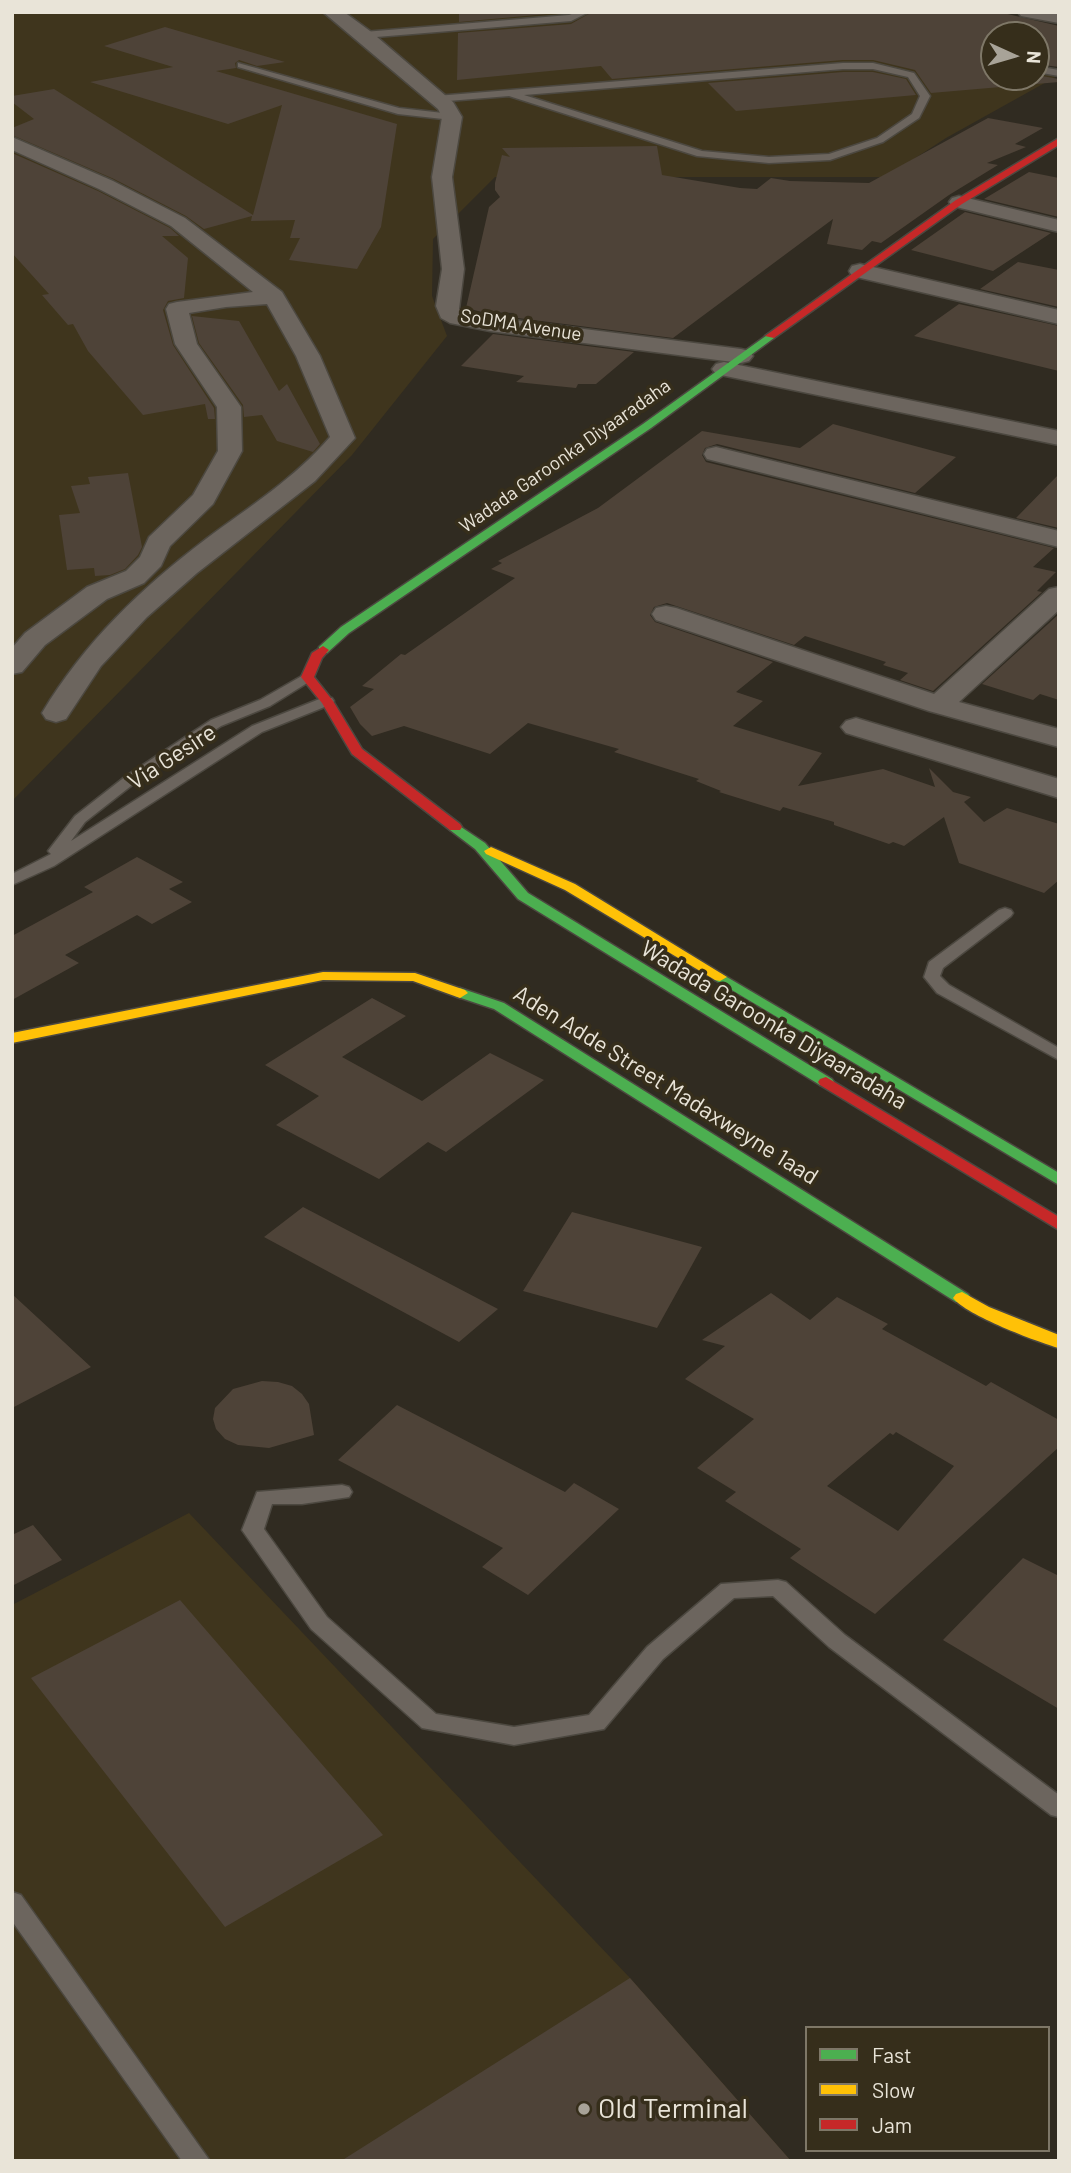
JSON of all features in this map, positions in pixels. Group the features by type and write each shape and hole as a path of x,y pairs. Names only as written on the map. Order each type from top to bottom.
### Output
{"main road":[{"name":"Wadada Garoonka Diyaaradaha","path":"1056,145 959,202 647,426 345,630 316,656 307,677 327,701 357,751 480,846 523,896 1059,1225"},
{"name":"Wadada Garoonka Diyaaradaha","path":"480,846 570,887 1059,1180"},
{"name":"Aden Adde Street Madaxweyne 1aad","path":"12,1038 323,976 415,977 499,1006 983,1311 1059,1342"}],"street":[{"path":"332,12 364,35 436,99 452,117"},
{"path":"1027,12 1059,18"},
{"name":"SoDMA Avenue","path":"452,117 442,177 453,269 447,306 449,313 458,318 490,324 732,363"},
{"path":"12,143 106,185 178,222 274,297 308,356 343,438 322,465 210,549 100,648 71,685 56,713"},
{"path":"959,202 1059,226"},
{"path":"860,271 1059,317"},
{"path":"12,666 35,639 97,593 135,577 152,560 158,543 204,499 230,451 229,407 186,344 177,309 226,300 274,297"},
{"path":"732,363 1059,438"},
{"path":"716,454 1059,540"},
{"path":"939,705 1059,595"},
{"path":"666,614 939,705 1059,738"},
{"path":"856,727 1059,789"}],"lane":[{"path":"364,35 571,18 585,12"},
{"path":"242,65 398,111 452,117"},
{"path":"436,99 509,93 842,66 873,66 911,75 925,96 916,116 880,140 830,157 769,160 701,154 509,93"},
{"name":"Via Gesire","path":"48,863 80,819 131,779 216,723 265,704 307,677"},
{"name":"Via Gesire","path":"12,880 48,863 257,729 327,701"},
{"path":"1005,913 936,966 932,977 943,989 1059,1055"},
{"path":"342,1492 302,1497 264,1497 253,1530 319,1623 430,1722 514,1736 596,1723 655,1653 729,1590 778,1588 837,1641 1059,1808"},
{"path":"12,1902 197,2161"}],"shaded area":[{"path":"12,12 737,12 980,73 980,91 1030,91 946,138 886,177 495,177 433,239 432,296 447,336 352,455 12,801"},
{"path":"1050,73 1059,75 1050,80"},
{"path":"189,1513 630,1978 791,2161 12,2161 12,1605"}],"building":[{"path":"459,12 569,12 459,22"},
{"path":"592,12 999,12 1038,21 980,21 980,89 931,93 915,70 873,60 843,60 612,79 601,66 457,80 458,33 571,24"},
{"path":"1050,24 1059,26 1059,67 1050,66"},
{"path":"165,27 285,62 257,66 239,60 235,63 236,68 216,71 397,124 381,227 357,269 289,260 300,238 290,238 295,220 251,221 252,216 204,229 186,216 114,179 12,135 12,128 34,119 12,102 12,96 54,89 253,215 282,105 228,124 90,82 173,67 104,46"},
{"path":"873,72 906,79 916,95 736,111 708,83"},
{"path":"1050,77 1059,79 1059,82 1050,83"},
{"path":"988,118 1043,128 1015,144 1026,147 987,163 998,165 949,195 881,243 872,241 862,250 827,244 833,219 673,338 510,317 514,313 482,312 466,308 489,207 500,197 495,190 495,183 502,155 510,157 502,148 657,146 662,175 740,188 757,189 771,178 869,183"},
{"path":"12,153 98,191 170,228 179,236 162,236 188,258 184,298 168,301 163,310 173,345 214,408 215,419 208,419 205,404 143,415 88,351 73,324 68,325 42,295 49,294 12,253"},
{"path":"1029,172 1059,178 1059,217 984,199"},
{"path":"965,212 1051,233 993,271 911,250"},
{"path":"1018,262 1059,270 1059,307 980,289"},
{"path":"959,304 1059,326 1059,371 914,336"},
{"path":"192,316 239,321 279,391 287,384 320,444 313,452 277,441 262,415 244,417 243,405 199,343"},
{"path":"493,334 634,352 596,384 578,384 576,388 516,382 524,376 461,366"},
{"path":"833,424 956,457 915,493 717,444 705,448 702,455 706,462 1054,548 1033,567 1056,572 1037,591 1042,592 933,691 900,680 908,673 883,665 886,662 805,636 794,645 667,603 654,607 650,615 655,622 773,662 736,692 763,701 733,726 822,753 798,786 883,769 935,787 929,768 953,792 971,797 964,802 984,822 1007,808 1059,824 1059,880 1044,893 959,863 944,817 904,846 893,842 889,844 834,825 834,822 783,807 780,811 719,792 721,791 696,781 699,779 614,752 619,749 528,723 490,754 404,726 372,736 360,724 350,707 374,689 362,686 401,654 405,655 515,578 491,569 502,563 498,561 598,508 702,431 800,448"},
{"path":"128,473 142,547 138,555 125,569 110,575 95,576 94,568 67,570 59,515 80,513 71,486 90,484 88,477"},
{"path":"1059,474 1059,528 1016,518"},
{"path":"1059,614 1059,700 1040,694 1033,700 982,684"},
{"path":"137,857 183,882 169,889 192,902 152,924 137,915 65,955 79,963 12,1000 12,936 93,892 84,887"},
{"path":"372,998 406,1016 342,1057 422,1101 490,1053 544,1080 446,1152 428,1142 379,1179 276,1125 319,1096 265,1065"},
{"path":"303,1207 498,1309 459,1342 264,1237"},
{"path":"572,1212 702,1247 657,1328 523,1291"},
{"path":"771,1293 810,1320 837,1297 888,1324 882,1329 986,1386 991,1382 1059,1420 1059,1447 875,1614 790,1558 801,1549 725,1501 736,1492 697,1468 754,1419 685,1379 725,1346 702,1340","holes":["896,1432 954,1466 898,1531 827,1486 890,1433 893,1435"]},
{"path":"12,1294 91,1367 12,1408"},
{"path":"262,1381 292,1386 302,1394 309,1404 314,1435 269,1448 238,1445 225,1439 216,1429 213,1419 215,1408 233,1389"},
{"path":"397,1405 565,1492 574,1483 619,1509 528,1595 482,1567 503,1548 338,1460"},
{"path":"33,1525 62,1560 12,1586 12,1535"},
{"path":"1023,1558 1059,1576 1059,1709 943,1640"},
{"path":"180,1600 383,1835 225,1927 31,1678"},
{"name":"Old Terminal","path":"630,1978 791,2161 341,2161"}],"traffic: fast":[{"path":"323,650 345,630 647,426 770,336"},
{"path":"455,827 480,846 523,896 826,1082"},
{"path":"720,977 1059,1180"},
{"path":"460,993 499,1006 962,1298"}],"traffic: slow":[{"path":"491,851 570,887 720,977"},
{"path":"12,1038 323,976 415,977 460,993"},
{"path":"962,1298 983,1311 1059,1342"}],"traffic: jam":[{"path":"770,336 959,202 1059,141"},
{"path":"323,650 316,656 307,677 327,701 357,751 455,827"},
{"path":"826,1082 1059,1225"}],"place":[{"name":"Old Terminal","path":"584,2109"}]}
